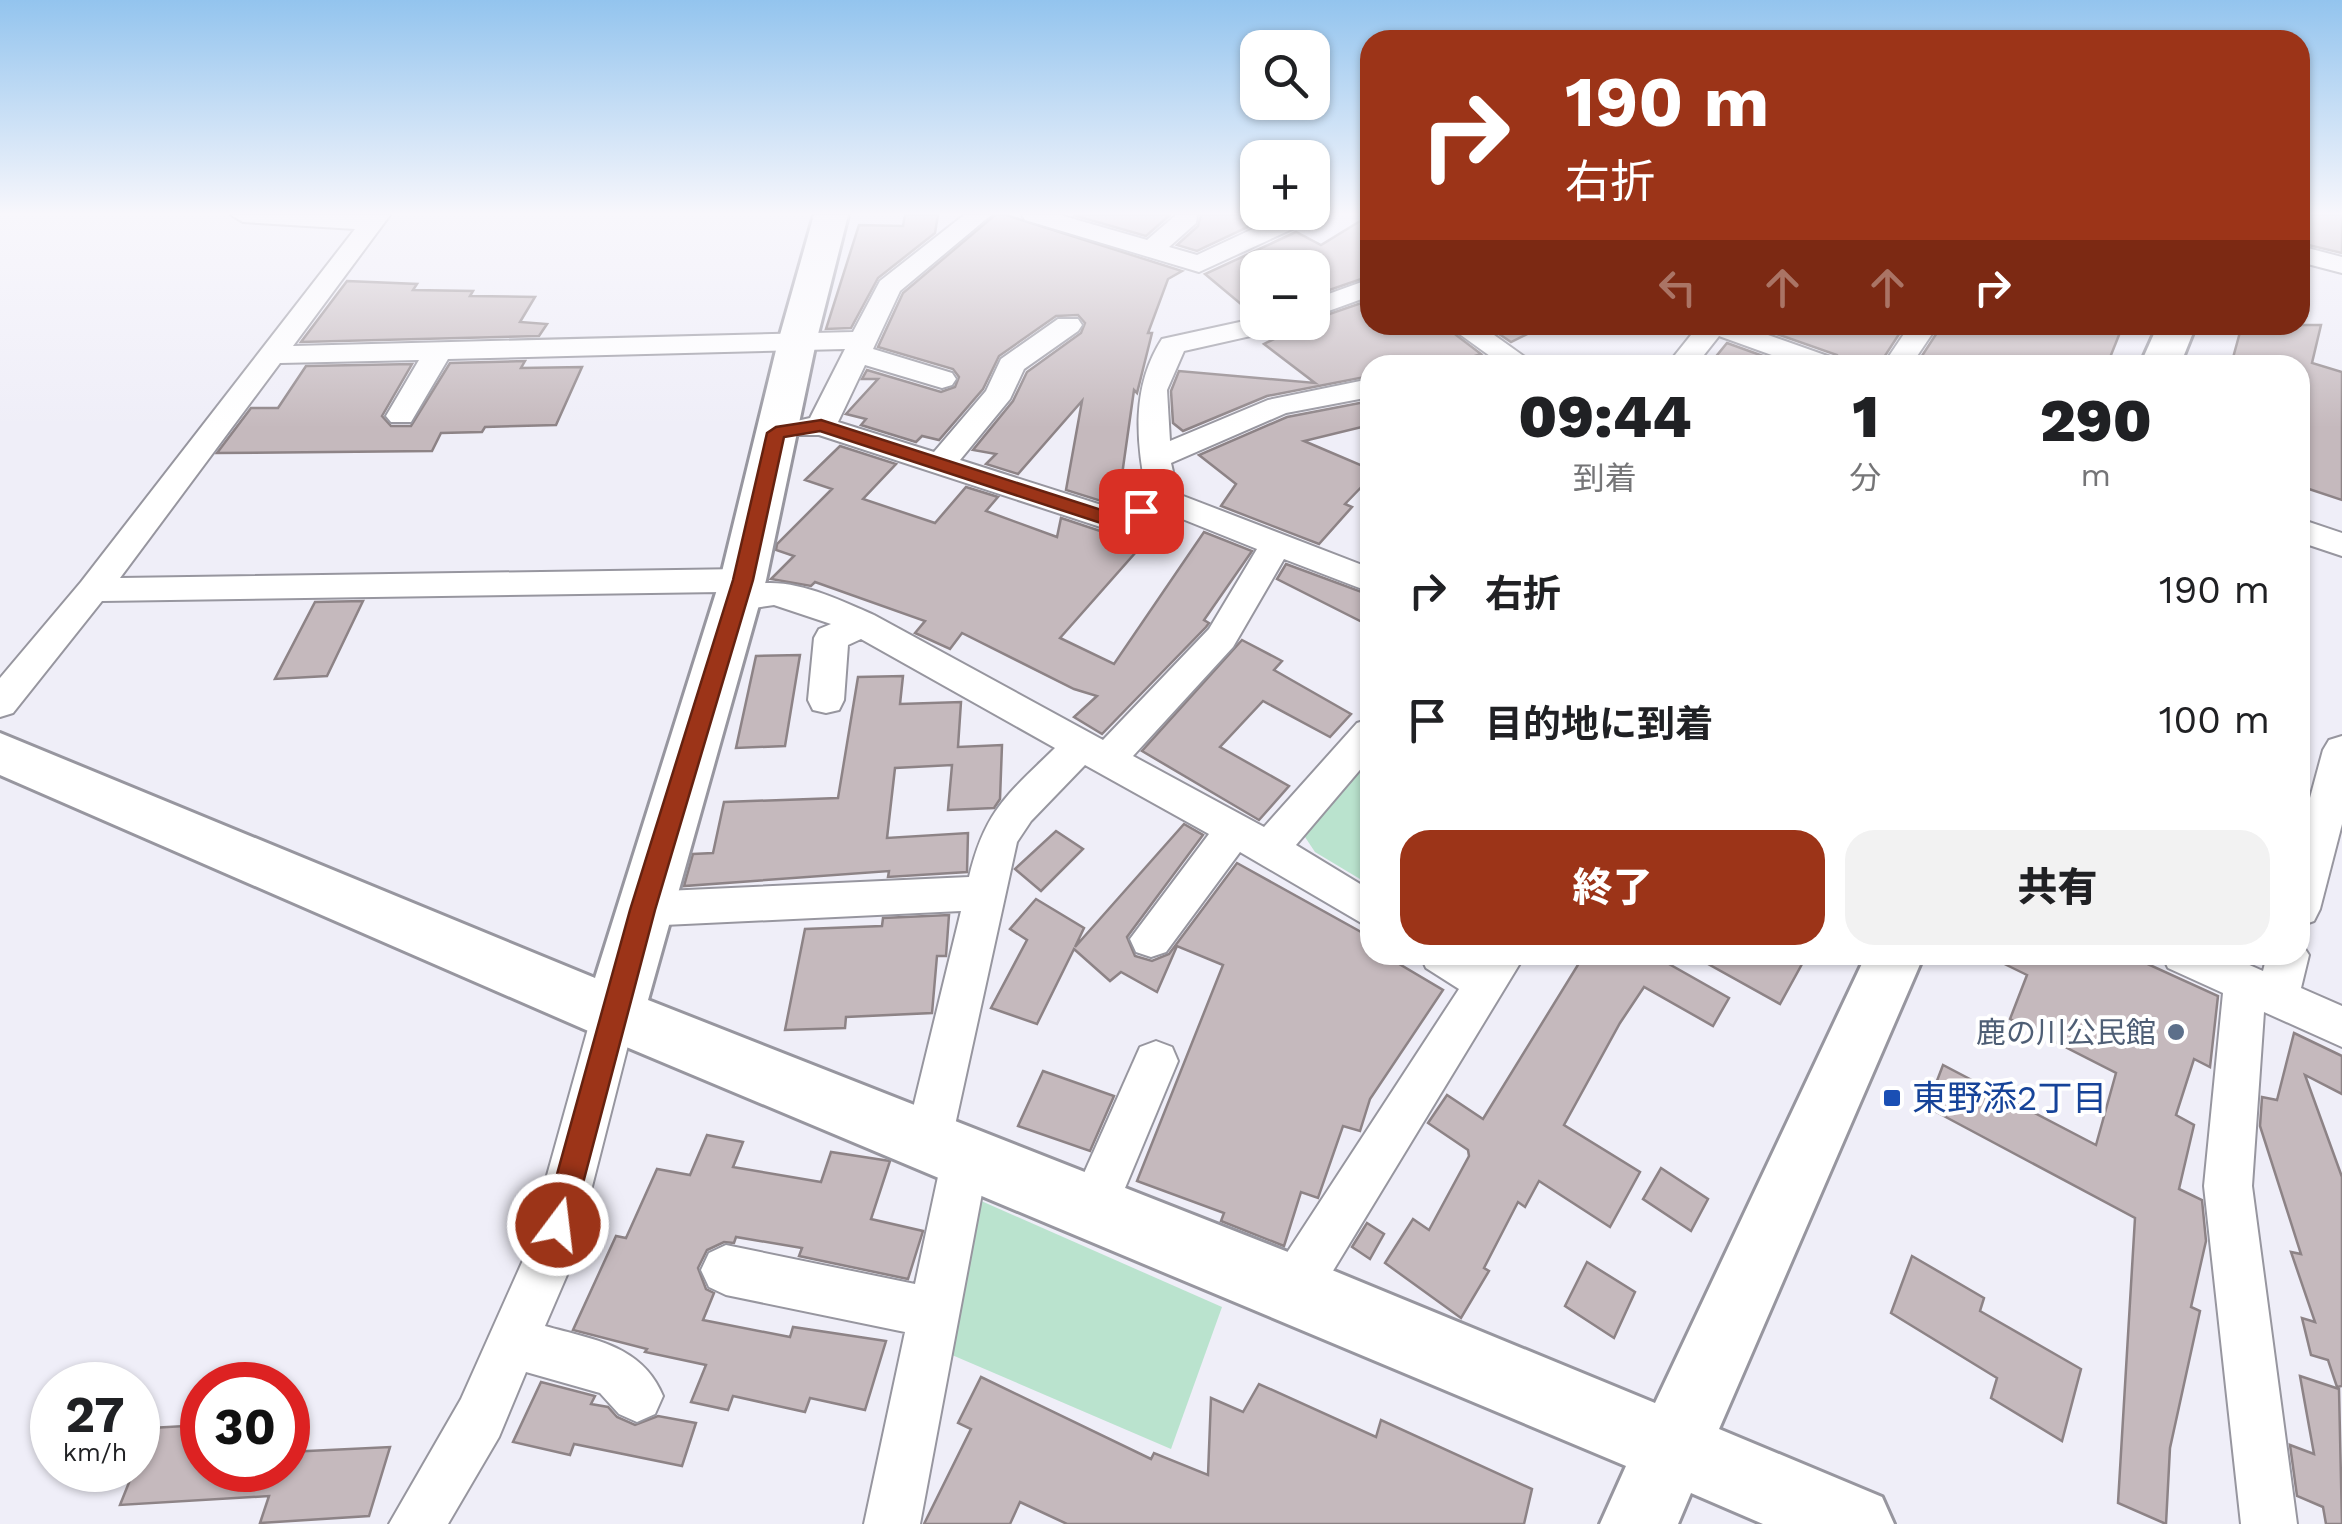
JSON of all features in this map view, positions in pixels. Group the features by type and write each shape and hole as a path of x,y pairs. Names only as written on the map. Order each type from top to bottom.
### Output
{"street":[{"path":"0,704 93,590 321,286"},
{"path":"799,429 797,342 812,286"},
{"path":"417,1524 480,1418 548,1261 642,910 739,590 799,429 860,347 890,286"},
{"path":"1330,302 1360,291"},
{"path":"940,464 1000,393 1011,365 1068,325"},
{"path":"1164,500 1156,459 1153,390 1172,345 1240,330"},
{"path":"1477,335 1508,355"},
{"path":"1690,355 1706,335"},
{"path":"1742,335 1798,355"},
{"path":"268,355 797,342 860,347 942,378"},
{"path":"400,400 438,351"},
{"path":"1156,459 1278,406 1360,390"},
{"path":"799,429 940,464 1119,522 1164,500 1360,577"},
{"path":"2310,534 2342,545"},
{"path":"892,1524 934,1313 947,1148 998,838 1017,810 1095,751 1221,638 1276,544"},
{"path":"93,590 775,593 862,624 1095,751 1360,906"},
{"path":"826,700 831,638 862,624"},
{"path":"1151,939 1360,742"},
{"path":"2310,871 2342,750"},
{"path":"0,753 614,1014 1293,1289 1854,1524"},
{"path":"642,910 986,893"},
{"path":"1639,1524 1890,965"},
{"path":"2205,965 2342,1027"},
{"path":"2269,1524 2228,1186 2261,990 2280,965"},
{"path":"1293,1289 1495,969"},
{"path":"1093,1208 1156,1062"},
{"path":"726,1270 934,1313"},
{"path":"513,1343 615,1372 637,1396"}],"green space":[{"path":"1360,766 1360,879 1315,852 1303,834"},
{"path":"979,1200 1222,1307 1171,1449 945,1352"}],"building":[{"path":"343,286 416,286 413,290 473,291 470,296 535,297 520,322 547,324 539,336 301,342"},
{"path":"840,286 874,286 851,328 826,329"},
{"path":"911,286 1165,286 1148,333 1152,333 1137,393 1134,390 1121,482 1137,482 1139,495 1117,506 1066,490 1082,401 1018,474 986,464 996,454 973,450 1013,401 1027,372 1081,333 1085,323 1078,315 1056,316 999,356 983,389 939,440 922,436 916,442 861,425 866,419 846,414 878,379 862,379 867,370 941,392 955,387 959,377 953,369 878,347 903,293"},
{"path":"1219,286 1240,286 1240,303"},
{"path":"1360,303 1360,335 1456,335 1481,354 1360,355 1360,378 1267,396 1183,431 1173,423 1171,391 1179,371 1315,383 1264,344 1272,340 1330,340 1330,314"},
{"path":"2310,325 2321,325 2312,363 2342,372 2342,500 2310,489 2310,355 2234,355 2239,335 2310,335"},
{"path":"1501,335 1525,335 1511,342"},
{"path":"1780,335 1898,335 1886,355 1837,355"},
{"path":"1936,335 2119,335 2111,355 1922,355"},
{"path":"1727,343 1760,355 1717,355"},
{"path":"525,361 521,368 582,367 556,425 441,433 432,451 217,453 251,408 278,408 306,366 412,364 382,416 391,426 411,426 450,363"},
{"path":"1360,403 1360,427 1304,441 1360,465 1360,488 1345,504 1352,507 1319,544 1221,506 1236,484 1199,455 1287,417"},
{"path":"840,446 896,464 863,499 935,523 966,487 998,497 986,511 1057,537 1061,518 1118,537 1142,527 1143,544 1060,638 1114,664 1204,532 1252,551 1204,620 1209,623 1206,627 1102,734 1074,717 1097,696 1074,689 962,633 950,649 915,633 925,621 815,582 811,586 771,579 794,556 776,550 777,544 832,489 805,480"},
{"path":"1286,564 1360,591 1360,621 1277,579"},
{"path":"363,601 327,676 275,679 315,602"},
{"path":"1242,640 1282,661 1274,670 1351,714 1330,737 1263,701 1220,747 1289,786 1259,820 1142,751"},
{"path":"800,655 785,746 736,748 756,656"},
{"path":"903,676 900,704 961,702 958,747 1002,745 1000,799 994,808 948,810 952,765 895,768 887,838 968,833 967,872 888,877 889,871 684,886 693,854 713,853 724,802 838,798 858,677"},
{"path":"1184,824 1203,835 1127,937 1135,956 1152,961 1169,954 1237,863 1360,931 1360,965 1401,965 1443,990 1370,1099 1360,1131 1343,1126 1318,1198 1301,1192 1284,1246 1221,1221 1224,1213 1137,1181 1223,965 1177,946 1157,992 1121,972 1110,981 1074,949 1037,1024 991,1008 1027,940 1010,929 1036,899 1084,928 1075,947"},
{"path":"1056,831 1083,849 1041,891 1015,869"},
{"path":"949,915 946,956 937,956 932,1013 846,1017 845,1028 785,1030 805,929 882,926 883,918"},
{"path":"1578,965 1671,965 1729,998 1713,1026 1644,987 1564,1125 1640,1172 1610,1227 1539,1181 1525,1207 1518,1202 1484,1268 1489,1271 1461,1318 1385,1263 1413,1219 1429,1230 1469,1156 1468,1150 1428,1123 1447,1095 1483,1119"},
{"path":"1710,965 1801,965 1780,1004"},
{"path":"2006,965 2150,965 2218,996 2210,1067 2194,1059 2176,1115 2194,1125 2179,1189 2202,1200 2206,1241 2191,1307 2200,1311 2170,1448 2166,1524 2118,1503 2135,1218 1927,1107 1943,1065 2096,1145 2116,1073 2010,1019 2027,975"},
{"path":"2294,1033 2342,1056 2342,1094 2305,1075 2342,1177 2342,1386 2337,1387 2328,1360 2311,1355 2302,1318 2315,1322 2291,1252 2301,1254 2260,1126 2262,1097 2277,1100"},
{"path":"1043,1071 1114,1096 1090,1151 1018,1126"},
{"path":"707,1135 743,1142 733,1167 821,1182 831,1152 890,1161 871,1219 923,1231 908,1279 799,1256 802,1248 736,1237 734,1243 724,1242 707,1250 698,1268 706,1289 714,1293 703,1320 790,1337 793,1327 886,1341 865,1410 810,1398 805,1412 733,1396 728,1410 691,1402 706,1365 573,1330 616,1236 626,1238 657,1169 690,1175"},
{"path":"1661,1168 1708,1199 1691,1231 1643,1199"},
{"path":"1367,1223 1384,1234 1370,1259 1352,1247"},
{"path":"1912,1256 1984,1298 1980,1311 2081,1369 2062,1441 1991,1398 1997,1378 1891,1313"},
{"path":"1587,1262 1635,1292 1614,1338 1565,1306"},
{"path":"2300,1376 2339,1389 2342,1524 2326,1524 2323,1507 2297,1496 2290,1445 2314,1454"},
{"path":"981,1377 1151,1459 1154,1453 1208,1475 1211,1398 1243,1412 1259,1384 1376,1437 1381,1420 1532,1489 1524,1524 1067,1524 1020,1502 1010,1524 924,1524 971,1429 958,1423"},
{"path":"541,1382 595,1396 591,1404 608,1407 617,1417 635,1425 658,1416 696,1423 682,1466 574,1444 570,1455 513,1442"},
{"path":"180,1426 180,1492 310,1492 310,1451 390,1447 369,1516 260,1523 269,1496 120,1505 125,1492 160,1492 160,1427"}],"place":[{"name":"鹿の川公民館","path":"2176,1032"},
{"name":"東野添2丁目","path":"1892,1098"}],"route":[{"path":"558,1225 642,910 743,580 776,433 821,426 1119,522 1141,511"}]}
